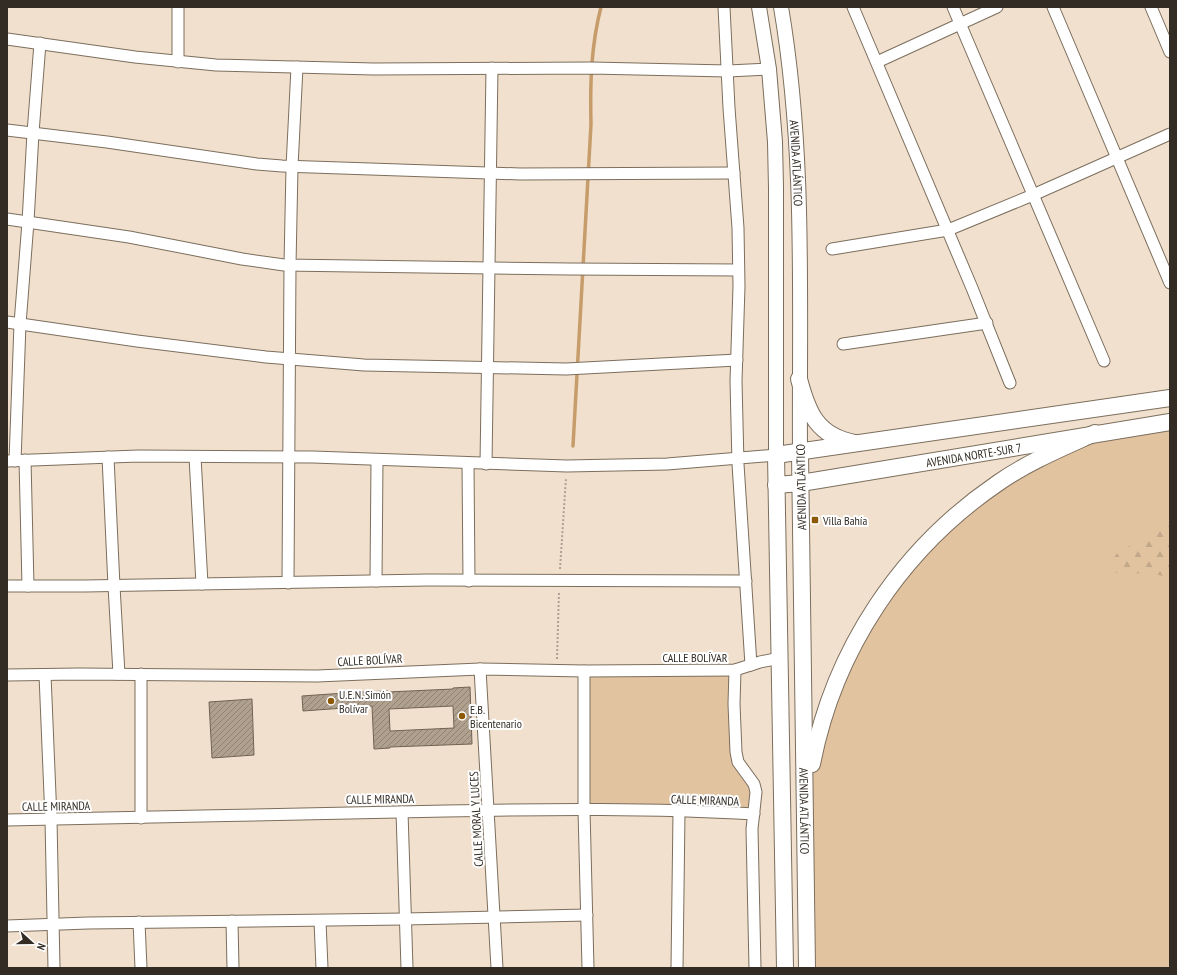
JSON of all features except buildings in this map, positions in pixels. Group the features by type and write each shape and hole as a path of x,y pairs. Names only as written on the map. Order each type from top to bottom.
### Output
{"main road":[{"path":"800,379 806,402 816,422 834,436 845,441 860,444"},
{"path":"776,455 800,453 1170,398"},
{"name":"AVENIDA NORTE-SUR 7","path":"776,485 1170,422"},
{"path":"805,807 816,742 835,682 866,620 884,593 908,563 932,537 952,518 998,482 1050,453 1095,434"},
{"name":"AVENIDA ATLÁNTICO","path":"800,453 807,968"},
{"name":"AVENIDA ATLÁNTICO","path":"776,455 785,968"}],"street":[{"path":"178,7 178,62"},
{"path":"724,7 729,108 738,228 738,459 750,665"},
{"name":"AVENIDA ATLÁNTICO","path":"759,7 769,69 776,188 776,455"},
{"name":"AVENIDA ATLÁNTICO","path":"781,7 790,75 797,157 800,453"},
{"path":"853,7 987,323 1010,383"},
{"path":"953,7 1104,362"},
{"path":"877,62 997,7"},
{"path":"1053,7 1170,283"},
{"path":"1151,7 1170,52"},
{"path":"7,39 178,62 216,65 410,69 591,68 728,71 769,69"},
{"path":"28,586 15,461 20,324 40,43"},
{"path":"288,583 288,358 292,167 297,67"},
{"path":"486,464 492,68"},
{"path":"7,130 107,142 257,164 292,167 520,174 734,173"},
{"path":"832,249 948,230 1033,195 1170,134"},
{"path":"7,219 129,237 265,263 290,265 738,270"},
{"path":"7,322 137,341 364,365 566,369 737,360"},
{"path":"843,344 987,323"},
{"path":"15,461 108,457 289,457 567,466 667,464 776,455"},
{"path":"108,457 119,674"},
{"path":"195,457 202,584"},
{"path":"376,581 378,460"},
{"path":"468,463 469,581"},
{"path":"7,586 114,586 376,581 746,581"},
{"name":"CALLE BOLÍVAR","path":"7,675 141,674 316,676 480,669 584,671 734,670 780,658"},
{"name":"CALLE MORAL Y LUCES","path":"480,669 497,968"},
{"path":"734,670 736,752 738,762 754,784 756,792 752,828 755,968"},
{"path":"584,671 584,810 588,968"},
{"path":"141,674 141,818"},
{"path":"45,675 51,820 54,968"},
{"name":"CALLE MIRANDA","path":"7,820 489,810 584,810 754,814"},
{"path":"402,812 407,968"},
{"path":"677,968 679,812"},
{"path":"7,926 139,922 405,920 587,914"},
{"path":"232,921 233,968"},
{"path":"320,921 322,968"},
{"path":"139,922 141,968"}],"green space":[{"path":"1170,422 1170,968 807,968 811,768 835,682 932,537 1050,453"},
{"path":"1170,525 1170,578 1145,573 1124,576 1117,574 1110,566 1120,550 1146,540"},
{"path":"735,670 736,752 751,779 754,814 584,810 584,671"}],"waterway":[{"path":"573,446 591,124 592,65 595,36 601,7"}],"place":[{"name":"Villa Bahía","path":"815,520"},
{"name":"U.E.N. Simón Bolívar","path":"331,701"},
{"name":"E.B. Bicentenario","path":"462,716"}]}
